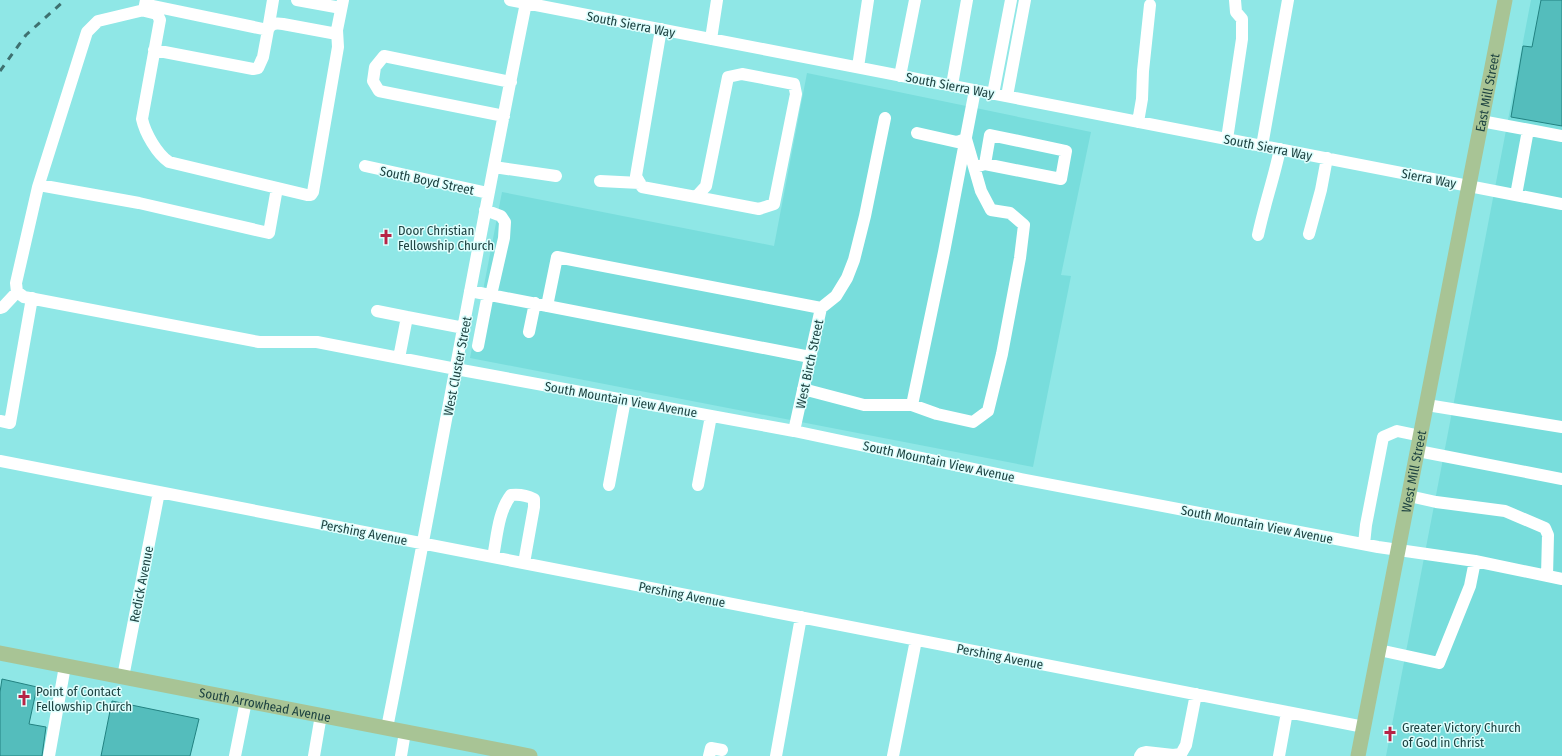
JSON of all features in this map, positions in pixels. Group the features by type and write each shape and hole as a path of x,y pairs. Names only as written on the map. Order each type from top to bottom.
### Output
{"main road":[{"name":"East Mill Street","path":"1468,186 1505,0"},
{"name":"West Mill Street","path":"1358,756 1427,405 1468,186"},
{"name":"South Arrowhead Avenue","path":"0,653 530,756"}],"street":[{"path":"154,50 252,69 258,68 261,62 273,0"},
{"path":"145,5 145,11 157,14 160,18 142,119 144,129 164,158 169,162 311,195 313,192 338,47 337,34 342,4 297,0"},
{"name":"South Sierra Way","path":"511,0 1389,170"},
{"path":"711,39 717,0"},
{"path":"858,68 868,0"},
{"path":"900,76 915,0"},
{"path":"952,86 967,0"},
{"path":"993,94 1011,0"},
{"path":"1007,96 1025,0"},
{"path":"1227,139 1242,39 1242,19 1236,12 1235,0"},
{"path":"1262,146 1288,0"},
{"name":"West Cluster Street","path":"387,728 464,328 488,193 526,3"},
{"path":"1138,122 1142,99 1143,71 1150,4"},
{"path":"0,308 3,307 17,292 16,283 39,185 87,32 98,20 145,5 268,30"},
{"path":"268,30 274,23 337,34"},
{"path":"661,29 636,176 642,187 759,209 774,204 796,94 794,84 742,74 728,77 706,186 696,197"},
{"path":"504,116 379,91 373,81 375,67 384,56 511,82"},
{"path":"912,405 975,90"},
{"name":"West Birch Street","path":"794,431 821,308 836,296 847,278 854,260 865,216 885,118"},
{"path":"1481,121 1562,136"},
{"path":"1516,195 1528,130"},
{"path":"917,133 956,142 966,139"},
{"path":"803,389 864,405 912,405 937,414 973,422 988,412 1002,354 1020,258 1024,225 1010,214 991,210 981,191 980,166 990,135 1066,151 1061,179 980,166"},
{"path":"966,139 980,166"},
{"path":"1258,235 1280,149"},
{"path":"1309,234 1328,158"},
{"name":"South Boyd Street","path":"365,166 488,193"},
{"path":"494,167 556,176"},
{"name":"Sierra Way","path":"1389,170 1562,204"},
{"path":"600,181 640,183"},
{"path":"39,185 139,203 269,233 277,188"},
{"path":"478,346 504,238 505,222 501,216 485,210"},
{"path":"547,306 557,257 821,308"},
{"path":"470,291 810,357"},
{"name":"South Mountain View Avenue","path":"17,292 24,297 259,342 317,342 794,431 1021,478 1364,544 1475,561 1562,579"},
{"path":"0,421 10,423 32,298"},
{"path":"529,332 535,303"},
{"path":"377,311 464,328"},
{"path":"399,358 407,317"},
{"path":"608,485 625,400"},
{"path":"1427,405 1562,427"},
{"path":"698,484 711,416"},
{"path":"1364,544 1366,525 1383,437 1397,431 1421,436"},
{"path":"1418,451 1562,479"},
{"name":"Pershing Avenue","path":"0,461 1364,727"},
{"name":"Redick Avenue","path":"123,677 159,492"},
{"path":"493,557 502,513 507,501 511,495 527,495 534,499 534,507 524,563"},
{"path":"1409,496 1436,502 1505,511 1545,528 1548,535 1546,576"},
{"path":"1379,650 1439,663 1470,586 1475,561"},
{"path":"776,756 801,617"},
{"path":"893,756 916,640"},
{"path":"49,756 65,666"},
{"path":"1140,756 1142,753 1146,752 1173,755 1181,754 1186,746 1196,694"},
{"path":"235,756 246,701"},
{"path":"1278,756 1287,712"},
{"path":"314,756 321,715"},
{"path":"401,756 406,732"},
{"path":"709,756 711,748 722,750"}],"shaded area":[{"path":"1531,0 1562,0 1562,756 1386,756"},
{"path":"807,73 1091,132 1061,275 1071,276 1033,467 470,358 502,192 774,246"}],"building":[{"path":"1541,0 1562,0 1562,126 1511,117 1523,46 1532,47"},
{"path":"2,679 37,687 29,724 46,727 42,756 0,756 0,692"},
{"path":"112,701 199,719 190,756 101,756"}],"railway":[{"path":"0,71 26,35 65,0"}],"place":[{"name":"Door Christian Fellowship Church","path":"386,237"},
{"name":"Point of Contact Fellowship Church","path":"24,698"},
{"name":"Greater Victory Church of God in Christ","path":"1390,734"}]}
